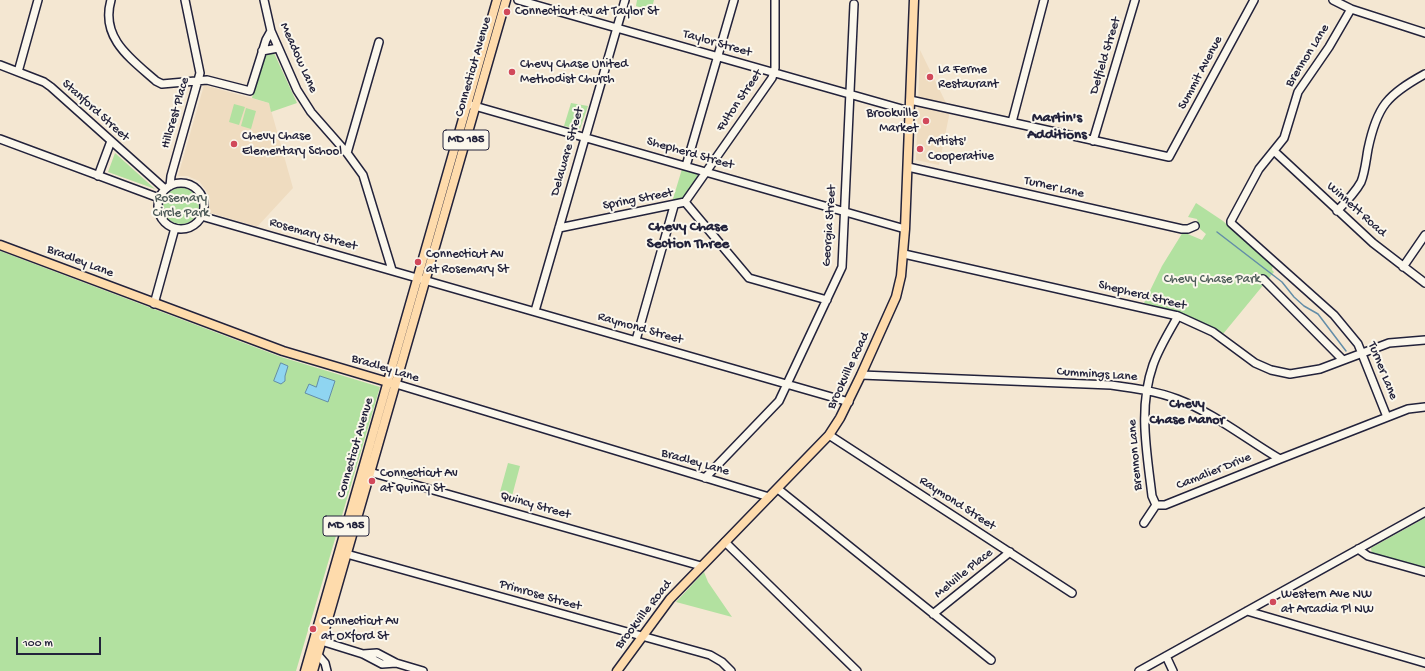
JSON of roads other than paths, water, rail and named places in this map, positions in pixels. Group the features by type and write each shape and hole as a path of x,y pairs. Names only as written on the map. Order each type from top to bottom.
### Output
{"main road":[{"name":"Connecticut Avenue","path":"366,471 396,384 422,279 471,105 497,0"},
{"name":"Connecticut Avenue","path":"471,105 506,0"},
{"name":"Brookville Road","path":"617,671 670,599 829,435 849,402 862,375 896,297 901,276 904,254 914,0"},
{"name":"Bradley Lane","path":"0,245 154,304 283,351 396,384"},
{"name":"Connecticut Avenue","path":"304,671 318,640 366,471 387,382 422,279"},
{"name":"Connecticut Avenue","path":"313,671 318,655 318,640"}],"street":[{"path":"18,72 38,0"},
{"path":"111,0 109,24 115,40 124,53 159,83 167,85 207,80 250,91 262,51 271,31"},
{"name":"Hillcrest Place","path":"168,187 200,73 185,0"},
{"name":"Meadow Lane","path":"264,0 271,31 297,90 311,112 358,166 365,181 392,270"},
{"name":"Taylor Street","path":"518,0 910,111"},
{"name":"Delaware Street","path":"535,311 625,0"},
{"path":"686,166 734,0"},
{"name":"Fulton Street","path":"685,202 772,78 774,72 776,0"},
{"path":"1012,122 1044,0"},
{"name":"Delfield Street","path":"1093,141 1135,0"},
{"name":"Summit Avenue","path":"1093,141 1169,157 1253,0"},
{"path":"1333,0 1351,9 1425,33"},
{"name":"Georgia Street","path":"705,478 775,407 788,383 842,267 854,4"},
{"name":"Brennon Lane","path":"1231,220 1252,179 1284,138 1295,99 1301,86 1329,47 1351,9"},
{"path":"347,153 379,42"},
{"path":"262,51 278,48"},
{"name":"Stanford Street","path":"0,65 44,82 51,87 111,141 168,187"},
{"path":"1337,211 1355,192 1360,182 1373,128 1386,101 1404,86 1425,74"},
{"path":"910,100 1093,141"},
{"name":"Shepherd Street","path":"471,105 905,229"},
{"path":"0,139 159,198"},
{"path":"98,176 111,141"},
{"name":"Winnett Road","path":"1274,151 1373,243 1425,283"},
{"name":"Turner Lane","path":"908,167 1182,229 1188,229 1195,226"},
{"path":"184,183 197,190 203,202 201,216 190,227 175,228 168,225 159,213 159,198 168,187 184,183"},
{"name":"Spring Street","path":"559,228 674,206 685,202 749,278 827,300"},
{"path":"636,340 674,206"},
{"name":"Rosemary Street","path":"201,216 422,279"},
{"name":"Turner Lane","path":"1231,220 1231,223 1334,315 1358,344 1387,417"},
{"path":"154,304 175,228"},
{"path":"1403,267 1425,235"},
{"name":"Shepherd Street","path":"904,254 1178,316 1213,332 1256,363 1271,370 1290,374 1320,369 1389,343 1425,340"},
{"name":"Raymond Street","path":"422,279 788,383 849,402"},
{"path":"1263,279 1343,360"},
{"name":"Brennon Lane","path":"1144,523 1156,505 1152,496 1144,430 1147,391 1152,367 1158,351 1178,316"},
{"name":"Cummings Lane","path":"862,375 1111,385 1147,391 1176,399 1208,413 1280,459"},
{"name":"Bradley Lane","path":"396,384 769,497"},
{"path":"1280,459 1408,409 1425,407"},
{"name":"Raymond Street","path":"829,435 1072,593"},
{"name":"Camalier Drive","path":"1156,505 1165,504 1280,459"},
{"name":"Quincy Street","path":"366,471 701,566"},
{"path":"778,489 991,660"},
{"path":"1139,671 1425,512"},
{"path":"726,542 857,671"},
{"path":"1358,549 1368,556 1425,572"},
{"name":"Melville Place","path":"933,614 1010,552"},
{"name":"Primrose Street","path":"343,553 710,655 722,662 730,671"},
{"path":"1247,611 1425,663"},
{"path":"318,640 363,654 377,653 396,663 423,671"},
{"path":"318,655 325,663 327,671"},
{"path":"1166,656 1173,671"}],"water":[{"path":"281,363 288,366 285,381 281,384 274,381"},
{"path":"320,376 335,381 328,402 305,393 309,384 316,387"}],"waterway":[{"path":"1217,232 1282,282 1294,297 1304,306 1318,314 1346,351"}],"place":[{"name":"Connecticut Av at Taylor St","path":"507,12"},
{"name":"Chevy Chase United Methodist Church","path":"512,72"},
{"name":"La Ferme Restaurant","path":"930,77"},
{"name":"Brookville Market","path":"926,121"},
{"name":"Chevy Chase Elementary School","path":"234,144"},
{"name":"Artists' Cooperative","path":"920,149"},
{"name":"Connecticut Av at Rosemary St","path":"418,262"},
{"name":"Connecticut Av at Quincy St","path":"372,481"},
{"name":"Western Ave NW at Arcadia Pl NW","path":"1273,602"},
{"name":"Connecticut Av at Oxford St","path":"313,629"}],"district":[{"name":"Martin's Additions","path":"1057,128"},
{"name":"Chevy Chase Section Three","path":"688,236"},
{"name":"Chevy Chase Manor","path":"1187,414"}],"park label":[{"name":"Rosemary Circle Park","path":"181,206"},
{"name":"Chevy Chase Park","path":"1212,280"}]}
